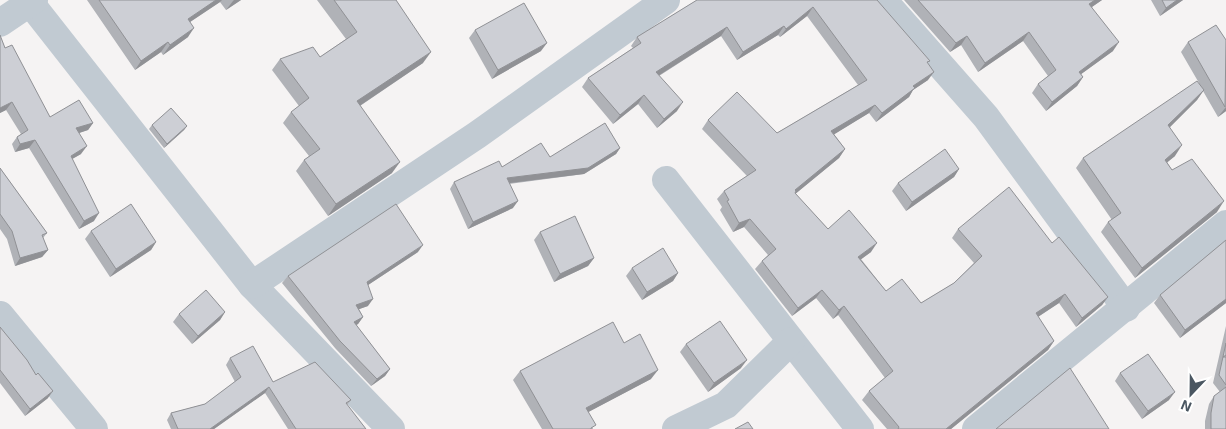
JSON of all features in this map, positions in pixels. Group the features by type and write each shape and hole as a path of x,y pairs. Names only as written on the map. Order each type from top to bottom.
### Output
{"street":[{"path":"252,285 477,135 666,0"},
{"path":"883,0 986,117 1126,308"},
{"path":"0,23 31,1 252,285 391,429"},
{"path":"666,180 860,429"},
{"path":"976,429 1126,308 1226,224"},
{"path":"0,315 94,429"},
{"path":"676,429 726,405 792,341"}],"building":[{"path":"99,0 216,0 188,19 194,28 170,45 168,42 141,61"},
{"path":"334,0 396,0 431,52 357,101 400,162 336,204 304,160 320,149 291,112 309,98 280,59 313,47 320,57 357,32"},
{"path":"697,0 877,0 930,61 927,62 934,72 913,86 915,88 882,113 875,105 831,131 845,149 795,190 795,193 828,229 849,210 877,243 858,257 886,291 902,279 921,303 954,283 982,256 958,229 1009,187 1052,243 1059,237 1108,297 1082,318 1065,294 1036,313 1054,341 946,429 898,429 899,427 869,391 893,371 844,306 839,310 822,290 798,308 762,261 776,249 750,219 739,223 727,201 729,200 724,191 756,170 708,120 737,92 777,133 867,80 813,7 786,29 784,26 743,52 727,27 656,72 683,102 664,119 644,95 620,115 588,78 641,43 637,37"},
{"path":"918,0 1095,0 1089,4 1119,42 1079,72 1083,77 1052,102 1038,84 1056,70 1029,32 985,63 967,36 956,43"},
{"path":"1162,0 1177,0 1166,8"},
{"path":"524,3 547,43 498,70 475,30"},
{"path":"1216,25 1226,40 1225,107 1188,42"},
{"path":"0,35 5,48 12,45 50,117 79,100 93,123 76,128 87,146 71,156 99,213 84,221 35,140 20,144 17,137 28,130 12,102 0,108"},
{"path":"1197,81 1204,90 1168,125 1182,145 1165,160 1172,170 1192,159 1224,201 1142,268 1108,222 1121,213 1083,158"},
{"path":"171,108 187,126 167,144 152,125"},
{"path":"605,123 620,148 588,168 507,178 518,201 473,222 454,182 499,161 502,167 541,143 550,157"},
{"path":"945,149 959,169 912,202 898,183"},
{"path":"0,168 47,233 42,235 48,250 20,258 12,231 0,214"},
{"path":"131,204 156,242 116,269 91,231"},
{"path":"396,204 423,245 367,282 373,299 356,305 363,317 354,322 390,369 377,379 340,341 288,276"},
{"path":"575,216 594,258 560,274 540,232"},
{"path":"1226,240 1226,299 1185,330 1160,295"},
{"path":"663,248 678,273 647,292 632,268"},
{"path":"206,290 225,312 198,336 179,314"},
{"path":"720,321 747,360 714,383 686,344"},
{"path":"613,322 624,343 640,334 658,370 586,408 596,425 591,429 553,429 520,371"},
{"path":"0,327 27,360 36,375 38,373 53,391 30,409 0,370"},
{"path":"1226,343 1226,355 1223,357 1226,357 1226,385 1219,375"},
{"path":"253,346 273,382 315,362 351,400 346,403 366,429 296,429 269,387 210,429 178,429 171,413 205,404 241,377 230,358"},
{"path":"1148,354 1175,392 1148,411 1120,373"},
{"path":"1070,368 1109,429 996,429"},
{"path":"1226,387 1226,429 1211,429 1214,396"},
{"path":"748,422 753,429 735,429"}]}
